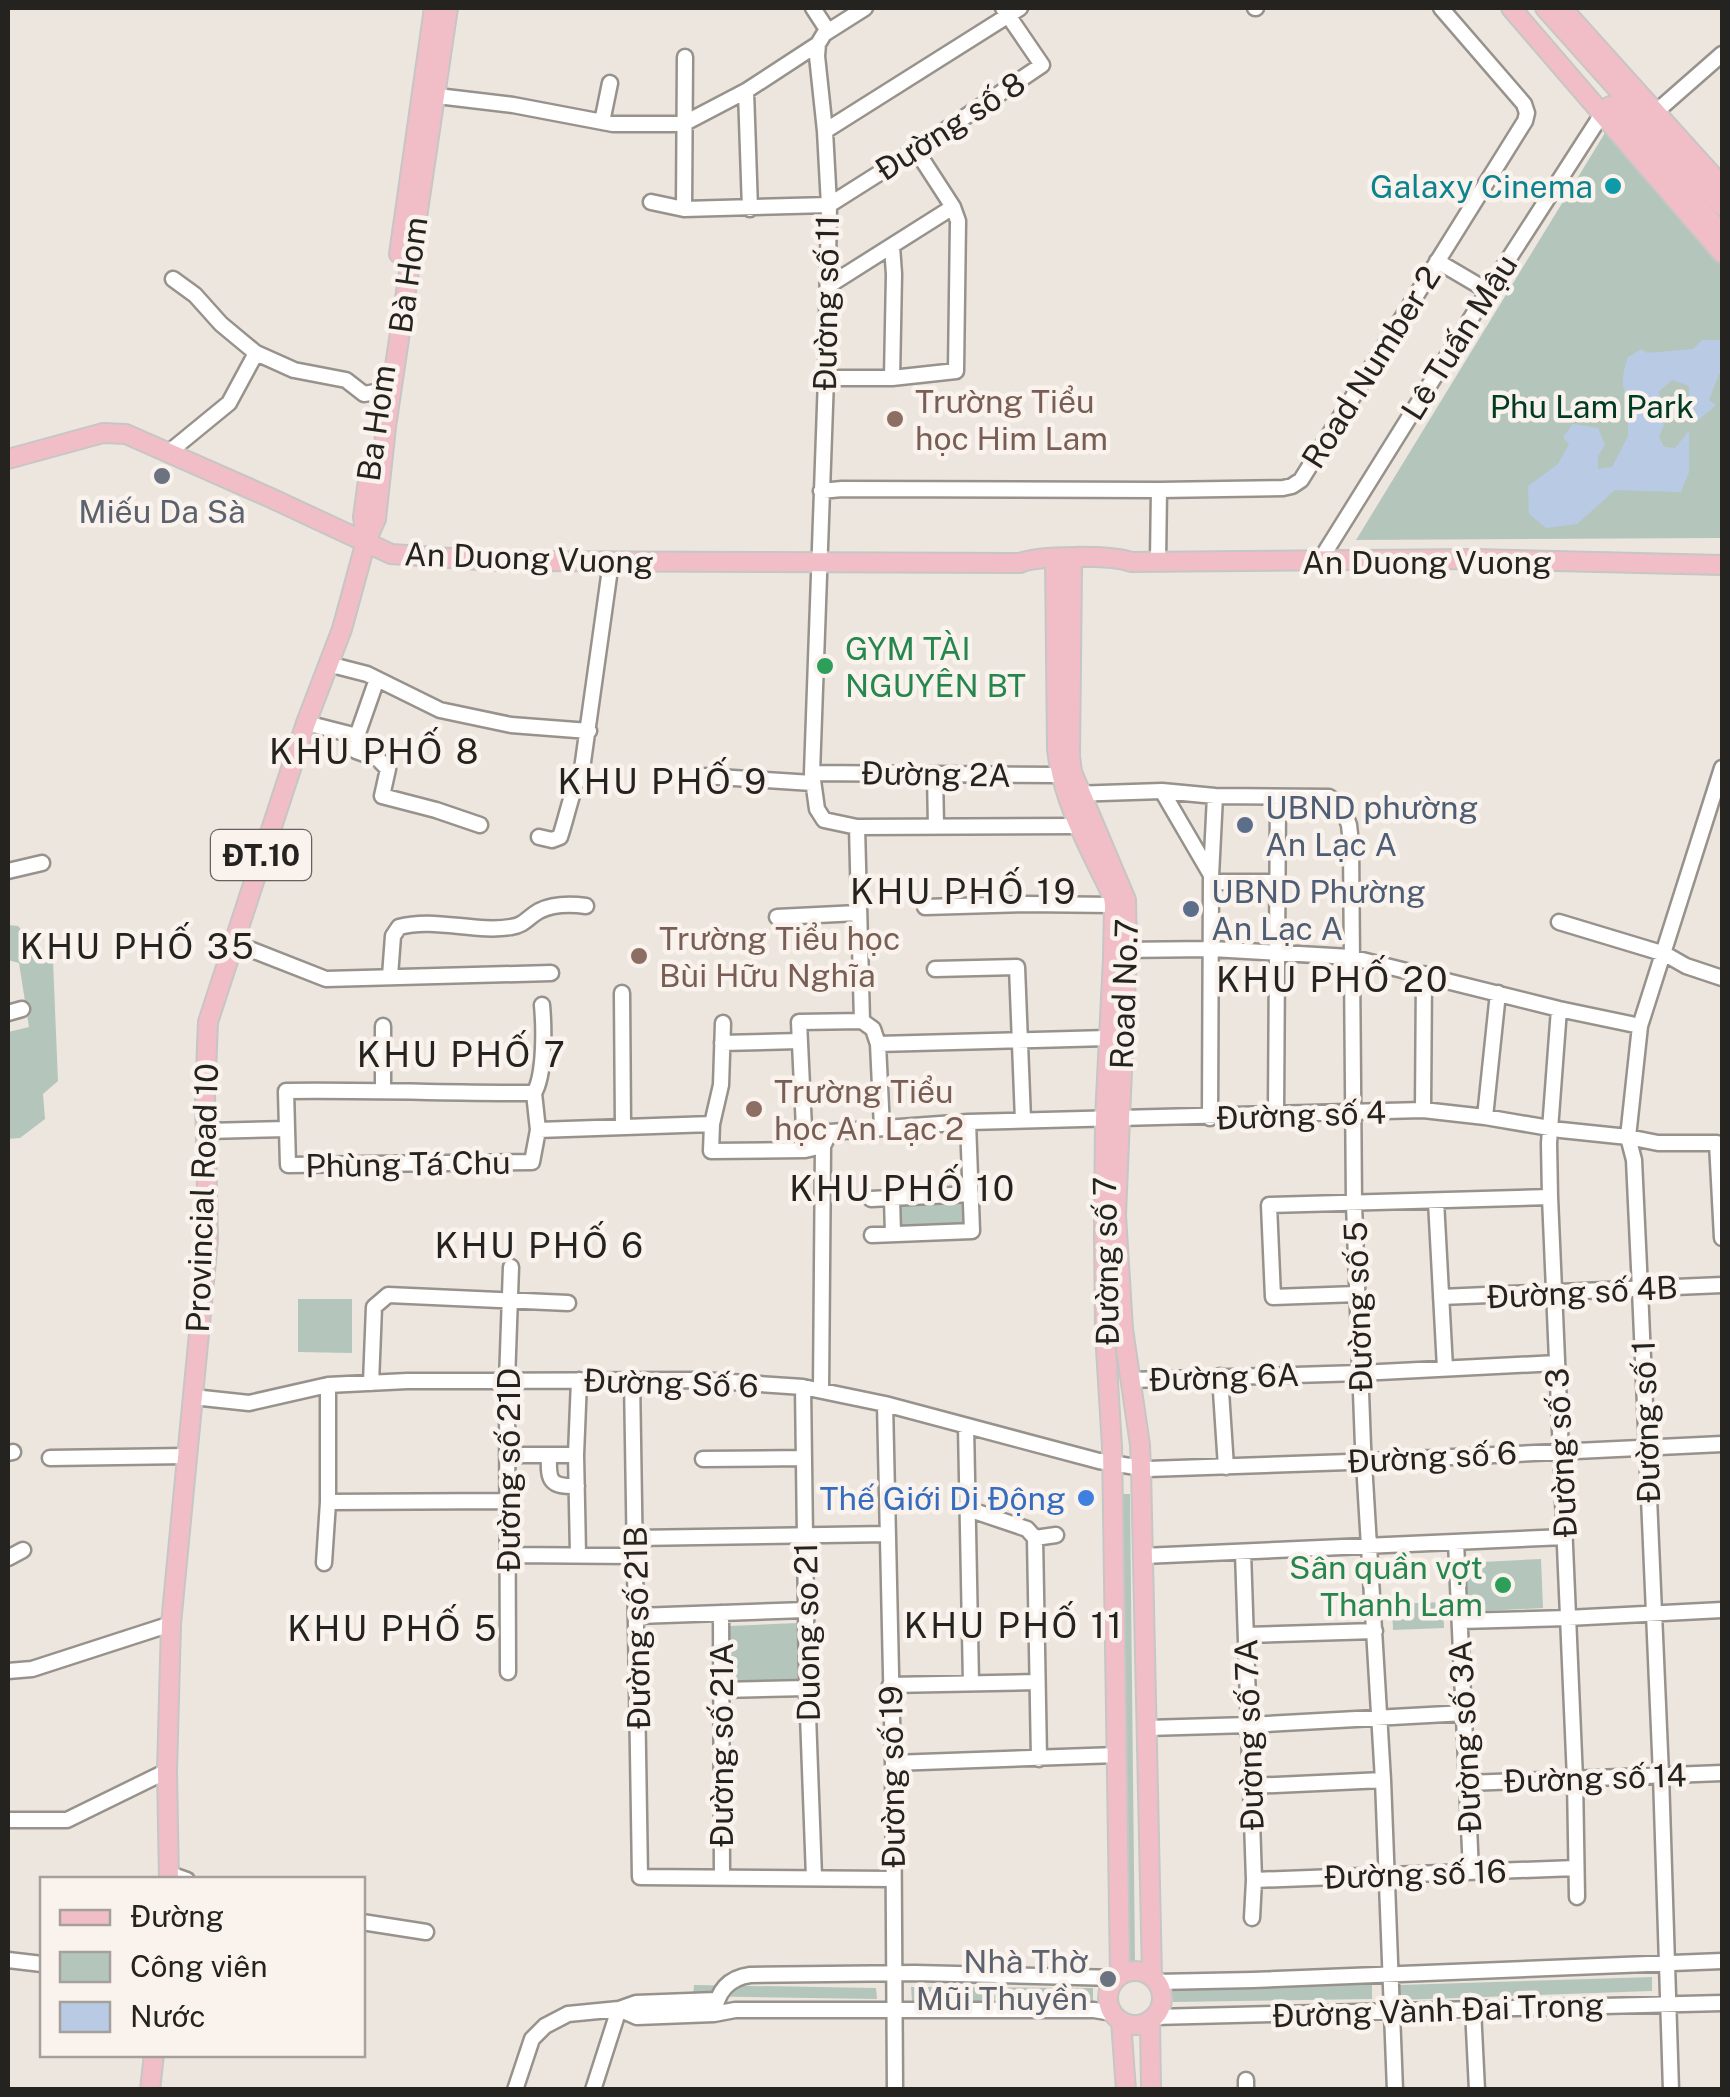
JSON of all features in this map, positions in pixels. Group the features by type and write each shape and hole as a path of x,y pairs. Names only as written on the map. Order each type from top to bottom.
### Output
{"main road":[{"name":"Ba Hom","path":"366,542 363,517 386,392 428,95 434,8"},
{"name":"ĐT.10","path":"428,95 448,8"},
{"path":"1511,8 1605,109 1722,206"},
{"path":"1524,8 1605,109"},
{"path":"1545,8 1670,160 1722,234"},
{"path":"1562,8 1657,111 1670,160 1722,253"},
{"path":"1670,160 1722,186"},
{"name":"An Duong Vuong","path":"8,459 103,433 126,434 392,554 496,561 1020,563 1030,559 1120,568 1130,562 1158,561 1474,559 1722,565"},
{"name":"Provincial Road 10","path":"176,1877 167,1771 171,1624 208,1240 208,1022 306,723 342,630 366,542"},
{"name":"Đường số 7","path":"1064,563 1057,749 1060,775 1072,794 1078,826 1113,898 1120,950 1108,1038 1112,1118 1106,1332 1112,1464 1118,1976"},
{"name":"Road No.7","path":"1064,563 1072,794 1126,900 1112,1118 1123,1329 1130,1380"},
{"name":"Đường số 7","path":"1130,1380 1141,1468 1155,1980"},
{"path":"1116,2017 1136,2025 1152,2018 1162,1998 1155,1980 1136,1970 1118,1976 1108,1995 1116,2017 1126,2090"},
{"path":"1151,2090 1152,2018"},
{"path":"150,2090 154,2057"}],"street":[{"path":"813,8 828,31"},
{"path":"428,95 513,105 612,124 684,124 746,91 865,8"},
{"name":"Road Number 2","path":"821,491 1283,488 1301,480 1527,113 1524,104 1441,8"},
{"path":"825,131 1010,10"},
{"name":"Đường số 8","path":"651,202 684,209 829,205 1042,65 1010,10"},
{"name":"Đường số 11","path":"812,778 829,205 818,44"},
{"path":"1657,111 1722,54"},
{"path":"684,209 685,56"},
{"path":"602,122 610,83"},
{"path":"746,91 750,209"},
{"name":"Lê Tuấn Mậu","path":"1319,562 1605,109"},
{"path":"826,378 892,378 956,371 958,221 916,150"},
{"path":"828,286 953,207"},
{"path":"892,246 892,378"},
{"path":"1437,262 1488,291"},
{"path":"173,279 256,353 294,370 346,380 364,394 386,392"},
{"path":"168,453 229,403 256,353"},
{"path":"1158,561 1159,490"},
{"path":"538,837 560,837 571,792 582,768 611,562"},
{"path":"328,664 367,674 440,710 511,725 589,731"},
{"path":"377,679 356,736 356,751 388,769 382,796 480,825"},
{"path":"306,723 356,736"},
{"name":"Đường số 1","path":"1672,2090 1640,1289 1634,1160 1628,1136 1640,1026 1722,768"},
{"path":"935,774 936,826"},
{"name":"Đường 2A","path":"704,776 1060,775"},
{"path":"812,778 817,809 824,820 856,828 1078,826"},
{"path":"1162,792 1212,879"},
{"name":"Đường số 5","path":"1072,794 1162,792 1328,797 1342,806 1349,825 1357,1294 1395,2090"},
{"path":"1210,1118 1215,796"},
{"path":"1276,1114 1278,797"},
{"path":"856,828 862,1020"},
{"path":"8,870 42,863"},
{"path":"1212,879 1278,882"},
{"path":"390,976 393,936 399,927 414,922 509,928 525,924 538,912 567,904 586,906"},
{"path":"925,907 1114,906"},
{"path":"777,917 858,914"},
{"path":"1559,922 1665,954 1722,978"},
{"path":"234,943 326,979 551,973"},
{"path":"1120,950 1212,949 1350,957 1640,1026"},
{"path":"934,968 1018,967 1023,1120"},
{"path":"1423,1110 1424,974"},
{"path":"622,993 624,1127"},
{"path":"1485,1116 1498,993"},
{"path":"534,1093 540,1083 542,1005"},
{"name":"Đường số 3","path":"1559,1009 1550,1128 1550,1198 1577,1898"},
{"path":"805,1150 799,1022 862,1020 873,1029 878,1044 882,1128"},
{"path":"723,1023 721,1085 712,1124 712,1151 805,1150 823,1146 821,1390"},
{"path":"383,1026 383,1090"},
{"path":"878,1044 1108,1038"},
{"path":"722,1043 799,1041"},
{"name":"Phùng Tá Chu","path":"286,1091 534,1093 538,1130 532,1162 288,1165 286,1091"},
{"name":"Đường số 4","path":"823,1146 830,1132 968,1122 1423,1110 1658,1143 1717,1143 1721,1174"},
{"path":"872,1235 972,1231 968,1122"},
{"name":"Phùng Tá Chu","path":"538,1130 712,1124"},
{"name":"Phùng Tá Chu","path":"207,1131 287,1129"},
{"path":"1721,1174 1722,1238"},
{"path":"871,1199 971,1194"},
{"path":"892,1198 893,1234"},
{"path":"1357,1294 1273,1296 1269,1205 1550,1198"},
{"path":"1436,1202 1445,1368"},
{"name":"Đường số 21D","path":"508,1672 506,1381 511,1267"},
{"name":"Đường số 4B","path":"1441,1298 1722,1285"},
{"path":"372,1383 374,1307 388,1295 568,1303"},
{"name":"Đường 6A","path":"1130,1380 1557,1363"},
{"path":"1220,1376 1226,1467"},
{"name":"Đường Số 6","path":"193,1396 249,1403 328,1386 372,1383 632,1379 803,1387 1141,1468"},
{"name":"Đường số 21B","path":"632,1379 640,1877 722,1878"},
{"path":"578,1554 579,1380"},
{"path":"324,1564 328,1386"},
{"name":"Duong so 21","path":"803,1387 814,1877"},
{"name":"Đường số 19","path":"885,1404 895,2090"},
{"path":"966,1426 971,1682"},
{"name":"Đường số 6","path":"1141,1468 1722,1444"},
{"path":"507,1455 576,1456"},
{"path":"50,1458 186,1456"},
{"path":"549,1456 548,1474 553,1482 577,1486"},
{"path":"704,1459 803,1458"},
{"path":"328,1502 506,1500"},
{"path":"968,1509 1027,1528 1035,1538 1039,1759"},
{"path":"636,1538 888,1534"},
{"path":"1035,1538 1056,1535"},
{"path":"1143,1556 1566,1537"},
{"name":"Đường số 3A","path":"1456,1542 1471,1872"},
{"path":"8,1558 23,1550"},
{"name":"Đường số 7A","path":"1244,1552 1252,1918"},
{"path":"507,1555 636,1556"},
{"path":"636,1616 806,1610"},
{"path":"1460,1621 1722,1610"},
{"name":"Đường số 21A","path":"721,1613 722,1878"},
{"path":"8,1670 32,1669 64,1660 171,1624"},
{"path":"1246,1635 1375,1631"},
{"path":"890,1685 1037,1682"},
{"path":"721,1690 807,1688"},
{"path":"1148,1728 1465,1713"},
{"path":"893,1763 1117,1755"},
{"path":"8,1820 66,1820 167,1771"},
{"name":"Đường số 14","path":"1468,1783 1722,1773"},
{"path":"1251,1786 1383,1780"},
{"name":"Đường số 16","path":"1254,1880 1576,1868"},
{"path":"722,1878 893,1879"},
{"path":"365,1922 426,1932"},
{"path":"8,1960 40,1964"},
{"name":"Đường Vành Đai Trong","path":"1155,1980 1254,1980 1722,1960"},
{"path":"715,2007 731,1981 745,1975 1118,1976"},
{"name":"Đường Vành Đai Trong","path":"1152,2018 1722,2003"},
{"path":"514,2090 532,2038 545,2026 576,2012 619,2010 637,2017 715,2007 1094,2010 1116,2017"},
{"path":"1474,2009 1476,2090"},
{"path":"593,2090 619,2010"}],"green space":[{"name":"Phu Lam Park","path":"1608,128 1722,255 1722,538 1356,540"},
{"path":"8,925 18,926 53,961 58,1081 43,1094 45,1119 20,1138 8,1139 8,1032 29,1027 19,963 8,960"},
{"path":"964,1199 965,1226 898,1229 897,1203"},
{"path":"298,1299 352,1299 352,1353 298,1352"},
{"path":"1119,1494 1130,1494 1135,1963 1124,1963"},
{"name":"Sân quần vợt Thanh Lam","path":"1541,1559 1543,1608 1465,1612 1463,1563"},
{"path":"1443,1602 1444,1628 1393,1630 1392,1604"},
{"path":"797,1623 797,1686 730,1689 730,1626"},
{"path":"1652,1977 1652,1991 1399,2000 1399,1985"},
{"path":"1372,1984 1372,1999 1173,2002 1171,1987"},
{"path":"694,1985 876,1988 877,1999 693,1996"},
{"path":"911,1987 1093,1988 1093,2001 912,2002"}],"water":[{"path":"1702,340 1722,340 1722,373 1709,400 1716,405 1695,423 1689,419 1689,386 1672,380 1658,392 1663,402 1674,398 1659,437 1664,447 1675,448 1689,431 1689,472 1681,492 1615,490 1577,524 1546,528 1529,514 1528,486 1558,464 1569,444 1563,437 1573,424 1598,428 1605,445 1598,456 1598,469 1612,467 1628,436 1633,407 1623,383 1628,357 1642,349 1647,353 1693,349"}],"place":[{"name":"Galaxy Cinema","path":"1613,186"},
{"name":"Trường Tiểu học Him Lam","path":"895,419"},
{"name":"Miếu Da Sà","path":"162,476"},
{"name":"GYM TÀI NGUYÊN BT","path":"825,666"},
{"name":"UBND phường An Lạc A","path":"1245,825"},
{"name":"UBND Phường An Lạc A","path":"1191,909"},
{"name":"Trường Tiểu học Bùi Hữu Nghĩa","path":"639,956"},
{"name":"Trường Tiểu học An Lạc 2","path":"754,1109"},
{"name":"Thế Giới Di Động","path":"1086,1498"},
{"name":"Sân quần vợt Thanh Lam","path":"1503,1585"},
{"name":"Nhà Thờ Mũi Thuyền","path":"1108,1979"}],"district":[{"name":"KHU PHỐ 8","path":"375,751"},
{"name":"KHU PHỐ 9","path":"663,781"},
{"name":"KHU PHỐ 19","path":"964,891"},
{"name":"KHU PHỐ 35","path":"138,946"},
{"name":"KHU PHỐ 20","path":"1333,979"},
{"name":"KHU PHỐ 7","path":"462,1054"},
{"name":"KHU PHỐ 10","path":"903,1188"},
{"name":"KHU PHỐ 6","path":"540,1245"},
{"name":"KHU PHỐ 11","path":"1014,1625"},
{"name":"KHU PHỐ 5","path":"393,1628"}]}
